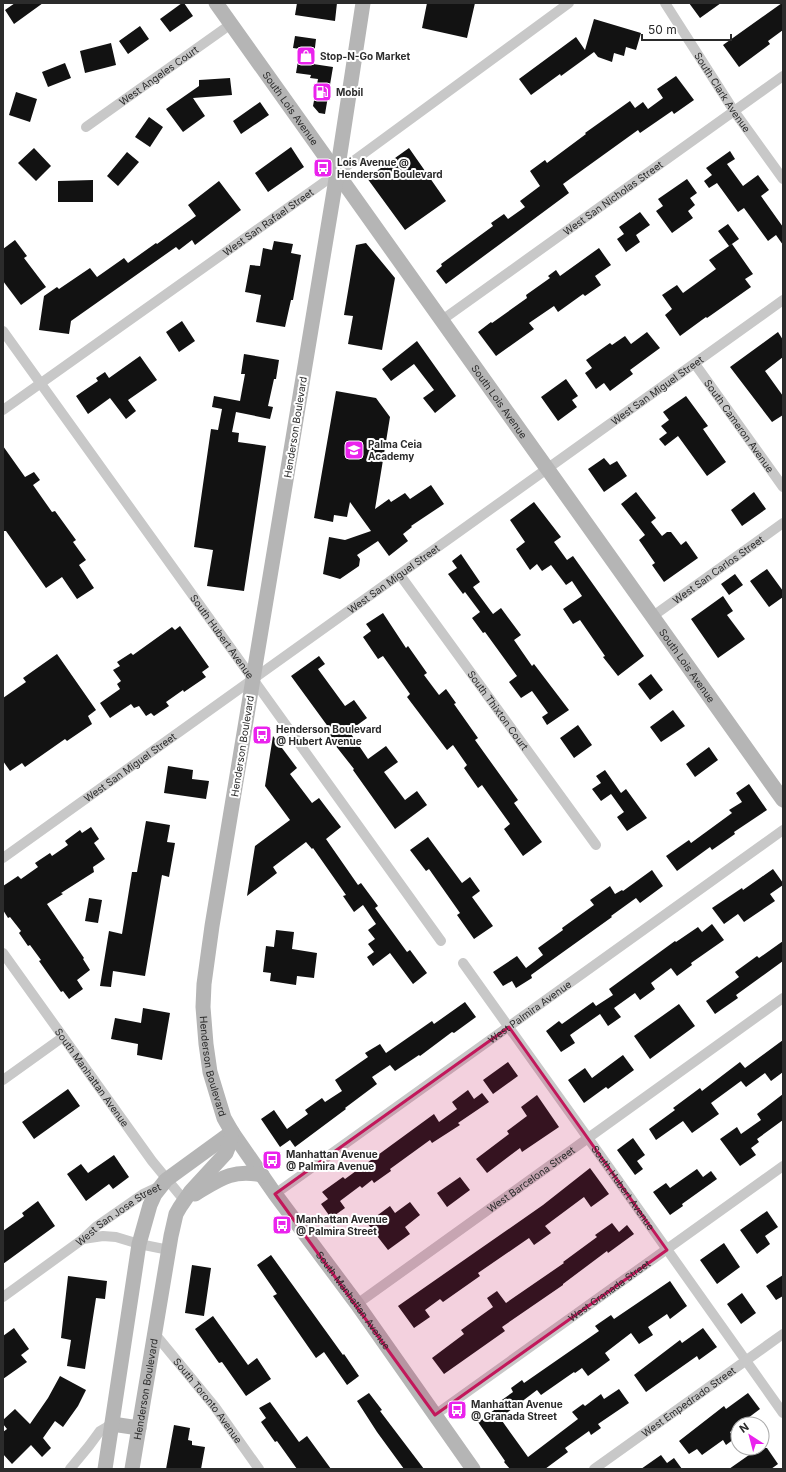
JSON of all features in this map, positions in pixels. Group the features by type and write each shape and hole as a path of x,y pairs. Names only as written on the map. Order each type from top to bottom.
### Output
{"street":[{"name":"South Lois Avenue","path":"216,3 783,800"},
{"name":"Henderson Boulevard","path":"132,1469 176,1214 184,1200 226,1153 232,1132 224,1118 210,1072 205,1029 204,984 252,680 364,3"},
{"name":"West San Rafael Street","path":"3,410 337,173 569,3"},
{"name":"South Clark Avenue","path":"665,3 734,111 783,178"},
{"name":"West Angeles Court","path":"86,127 231,24"},
{"name":"West San Nicholas Street","path":"442,320 783,76"},
{"name":"West San Miguel Street","path":"3,858 783,300"},
{"name":"South Hubert Avenue","path":"3,332 441,941"},
{"name":"South Cameron Avenue","path":"695,364 783,487"},
{"name":"West San Carlos Street","path":"653,616 783,523"},
{"name":"South Thixton Court","path":"400,575 596,845"},
{"name":"West Palmira Avenue","path":"275,1194 783,830"},
{"name":"South Manhattan Avenue","path":"3,952 164,1182 184,1200"},
{"name":"South Hubert Avenue","path":"463,963 783,1413"},
{"name":"West Barcelona Street","path":"357,1304 783,998"},
{"path":"3,1080 63,1037"},
{"name":"South Manhattan Avenue","path":"232,1132 275,1194 357,1304 474,1469"},
{"name":"West San Jose Street","path":"3,1297 83,1239 97,1226 143,1194 164,1182 232,1132"},
{"name":"West Granada Street","path":"435,1415 783,1166"},
{"path":"184,1200 232,1174 242,1173 262,1175"},
{"path":"104,1469 139,1244 150,1205 164,1182"},
{"path":"83,1239 103,1236 169,1250"},
{"name":"South Toronto Avenue","path":"155,1334 215,1407 259,1469"},
{"name":"West Empedrado Street","path":"594,1469 783,1334"},
{"path":"70,1469 100,1431 112,1424 139,1428"}],"highlighted area":[{"path":"509,1027 667,1250 435,1415 275,1194"}],"building":[{"path":"15,3 43,3 14,24 5,10"},
{"path":"184,3 193,16 170,32 160,19"},
{"path":"297,3 337,3 335,21 295,15"},
{"path":"427,3 475,3 467,38 422,28"},
{"path":"689,3 721,3 700,18"},
{"path":"782,3 783,30 768,41 770,44 739,67 723,45"},
{"path":"594,19 641,33 636,50 626,47 624,56 614,53 612,62 598,57 594,52 561,76 560,74 531,95 519,79 576,37 585,50"},
{"path":"140,26 149,39 128,54 119,41"},
{"path":"295,36 316,39 313,64 333,67 325,114 319,113 313,106 318,79 310,78 311,75 296,73 300,49 293,48"},
{"path":"111,43 116,65 85,73 80,51"},
{"path":"65,63 71,78 48,87 42,72"},
{"path":"676,76 694,100 674,114 672,111 640,133 638,130 563,184 569,193 446,284 436,271 442,266 441,264 493,226 491,223 504,214 508,219 525,207 520,201 540,186 530,171 545,160 547,163 586,134 585,133 630,101 635,108 643,102 648,109 663,98 657,89"},
{"path":"230,78 232,95 193,98 205,116 183,132 166,109 199,86 199,80"},
{"path":"16,92 37,99 30,122 9,115"},
{"path":"260,102 269,115 241,134 233,121"},
{"path":"149,117 163,127 150,147 135,137"},
{"path":"291,147 304,167 268,192 255,173"},
{"path":"34,148 51,166 36,181 18,163"},
{"path":"409,148 446,201 405,230 367,178"},
{"path":"730,151 735,159 727,164 743,186 758,175 769,190 761,196 783,227 783,245 776,235 768,241 744,208 738,212 717,183 709,188 704,181 712,175 706,168"},
{"path":"127,152 139,162 118,186 107,176"},
{"path":"687,179 697,193 690,198 695,205 688,211 693,218 672,233 656,211 663,206 658,199"},
{"path":"93,180 93,202 58,202 58,181"},
{"path":"219,181 241,210 195,245 192,240 179,250 176,247 71,321 69,334 39,330 44,296 57,287 59,289 90,268 97,277 124,258 128,263 156,243 157,244 196,216 188,205"},
{"path":"640,212 650,225 636,235 640,242 626,252 617,239 624,234 619,227"},
{"path":"728,224 739,239 729,246 718,231"},
{"path":"15,240 27,256 24,258 46,287 21,305 3,281 3,249"},
{"path":"274,241 293,244 291,253 301,255 293,300 291,300 285,327 256,322 261,295 245,292 250,265 260,266 263,248 272,250"},
{"path":"366,243 395,278 382,350 348,344 353,316 344,315 355,250 356,245"},
{"path":"732,244 753,274 745,279 751,287 680,336 665,315 672,309 662,295 677,285 683,293 716,269 709,260"},
{"path":"599,248 611,265 595,276 601,285 585,296 583,294 558,312 554,306 529,323 534,329 496,356 478,332 527,298 526,295 550,278 548,276 556,270 560,276"},
{"path":"182,321 195,341 179,352 166,332"},
{"path":"647,332 660,348 630,370 633,374 610,391 604,383 596,389 585,373 592,368 586,360 610,343 612,345 625,336 631,344"},
{"path":"778,332 783,340 783,357 765,371 783,396 783,415 772,422 730,367"},
{"path":"417,341 456,396 435,413 423,398 434,390 414,364 391,381 382,369"},
{"path":"244,354 279,360 276,379 274,379 268,406 273,407 270,419 236,412 232,432 239,433 238,442 266,446 244,591 207,586 213,550 194,547 211,429 218,430 222,409 212,407 214,396 240,401 245,374 241,374"},
{"path":"140,356 157,380 128,400 136,411 126,419 110,398 88,414 76,396 98,381 96,378 105,372 109,378"},
{"path":"566,379 578,396 572,400 577,407 558,421 541,397"},
{"path":"336,391 376,398 390,417 375,509 389,499 391,502 405,493 410,499 431,485 444,504 411,526 412,527 403,534 408,541 389,556 378,541 357,555 360,559 359,566 340,579 323,574 329,537 345,540 371,531 350,502 347,517 334,515 333,522 314,518"},
{"path":"686,396 708,426 703,429 726,462 707,476 678,436 665,446 659,439 667,433 661,426 669,420 663,412"},
{"path":"3,446 25,477 34,472 40,480 33,485 52,512 55,511 76,540 73,542 86,560 79,565 94,588 77,599 62,577 46,588 6,531 3,531"},
{"path":"604,458 610,465 617,461 627,476 604,492 588,469"},
{"path":"636,492 656,518 651,522 662,536 667,532 671,532 681,545 686,541 698,558 664,582 652,565 655,563 639,540 645,535 621,504"},
{"path":"754,492 766,509 742,526 731,510"},
{"path":"534,502 561,537 554,542 567,560 573,556 644,656 618,676 603,657 605,656 580,620 573,624 563,609 582,596 572,581 566,585 551,565 542,571 537,564 530,570 516,549 525,542 510,520"},
{"path":"461,554 480,582 473,587 493,614 501,608 521,635 514,640 532,666 534,664 569,710 547,725 542,717 548,713 532,691 521,698 509,682 517,676 485,632 483,633 472,618 480,612 465,592 463,594 448,574 457,568 452,561"},
{"path":"767,569 783,591 783,597 769,607 750,581"},
{"path":"735,574 743,585 729,595 721,584"},
{"path":"723,596 733,611 727,615 745,639 718,658 691,619"},
{"path":"383,613 406,648 408,646 427,673 424,675 439,695 446,689 456,703 454,704 478,738 475,740 518,800 514,803 542,842 523,856 504,829 510,824 482,785 478,788 464,768 467,765 453,745 447,750 407,697 410,694 383,656 378,659 363,637 371,631 366,624"},
{"path":"180,626 209,667 202,672 206,677 166,702 169,706 154,716 151,713 146,716 139,706 134,708 131,704 110,718 100,703 120,689 117,684 121,681 113,670 120,666 117,662 131,653 133,655 172,627 175,630"},
{"path":"57,654 96,710 88,716 92,724 67,741 65,739 25,767 22,763 10,771 3,761 3,698 26,682 23,678"},
{"path":"319,656 325,664 318,669 345,706 354,700 367,718 349,731 368,759 386,746 398,762 384,772 405,800 417,791 427,805 395,829 353,770 354,769 324,731 329,728 291,676"},
{"path":"651,674 663,690 650,700 638,684"},
{"path":"673,710 685,726 661,742 650,727"},
{"path":"578,725 592,745 574,758 560,738"},
{"path":"273,736 297,768 290,774 312,803 319,798 341,827 326,839 358,885 361,883 378,906 375,908 407,952 410,950 427,973 413,984 390,953 373,966 367,957 374,952 368,944 375,939 368,930 376,924 363,905 354,912 343,896 346,895 313,848 312,849 306,842 273,867 277,873 247,896 255,846 290,820 265,786"},
{"path":"709,747 718,760 695,777 686,764"},
{"path":"168,766 193,770 192,779 209,781 206,799 164,793"},
{"path":"605,770 621,793 626,789 647,818 627,831 617,817 624,812 611,794 601,801 592,789 601,783 596,776"},
{"path":"749,784 767,810 734,832 735,834 712,850 710,847 677,871 666,856 689,840 691,843 732,813 729,810 742,802 736,793"},
{"path":"146,821 170,825 167,842 175,843 169,877 162,875 145,976 113,971 111,987 100,986 109,931 122,934 132,872 137,872"},
{"path":"91,827 99,839 94,843 105,859 93,867 94,872 61,893 63,894 47,904 84,958 83,959 90,970 77,980 83,989 69,999 63,991 61,992 39,961 41,960 30,945 28,946 19,933 21,931 10,917 8,918 3,910 3,886 18,876 21,879 38,867 35,863 50,853 52,856 68,845 65,841 80,830 82,833"},
{"path":"428,837 462,883 470,877 480,891 472,897 493,926 474,939 457,915 460,913 429,869 426,871 410,850"},
{"path":"773,869 783,883 783,885 770,894 775,901 744,922 738,914 724,924 712,908 742,888 743,890"},
{"path":"652,870 663,886 640,903 636,898 531,975 532,978 516,988 512,981 503,986 493,972 517,956 526,968 543,955 538,948 563,930 562,928 594,905 590,900 610,886 615,894 622,890 623,891"},
{"path":"89,898 102,900 98,923 85,921"},
{"path":"712,924 724,940 691,963 692,965 677,976 671,968 651,983 655,989 640,1000 635,993 614,1008 621,1017 608,1026 600,1014 570,1035 575,1043 561,1052 546,1031 559,1021 562,1024 593,1002 596,1006 613,995 609,989 675,941 676,942 698,927 702,932"},
{"path":"276,930 294,932 292,949 317,953 314,978 297,976 296,985 270,981 271,973 263,972 266,946 274,947"},
{"path":"783,941 783,961 736,995 738,998 715,1014 706,1001 739,977 735,972 757,956 759,958"},
{"path":"465,1002 476,1017 454,1033 452,1032 420,1056 419,1055 395,1071 390,1065 372,1077 377,1084 295,1147 290,1140 280,1147 261,1119 274,1110 287,1129 308,1114 305,1110 322,1098 325,1102 342,1091 335,1080 368,1057 365,1053 380,1044 386,1053 432,1021 434,1024"},
{"path":"679,1004 695,1026 650,1059 634,1036"},
{"path":"143,1008 170,1013 162,1060 137,1055 138,1044 111,1039 115,1018 141,1023"},
{"path":"783,1040 783,1072 771,1081 765,1073 746,1087 741,1081 711,1103 719,1114 692,1133 683,1121 656,1140 649,1129 675,1110 673,1108 700,1088 702,1091 740,1062 745,1068"},
{"path":"623,1055 634,1070 608,1089 606,1087 584,1103 568,1080 585,1068 592,1078"},
{"path":"508,1062 518,1076 493,1094 483,1080"},
{"path":"68,1089 80,1106 34,1139 22,1122"},
{"path":"468,1090 474,1099 482,1093 489,1102 458,1123 460,1125 432,1143 430,1140 390,1169 391,1171 374,1183 372,1180 362,1188 360,1186 340,1201 345,1208 331,1218 321,1204 328,1199 322,1192 343,1177 345,1179 434,1114 439,1122 457,1109 452,1102"},
{"path":"783,1094 783,1120 757,1139 759,1142 751,1148 756,1155 740,1166 720,1139 737,1127 741,1134 761,1120 757,1114"},
{"path":"537,1095 559,1127 522,1152 520,1148 487,1173 476,1159 509,1134 507,1131 527,1116 521,1107"},
{"path":"633,1138 645,1155 637,1161 643,1169 635,1175 617,1150"},
{"path":"114,1155 129,1177 113,1189 109,1184 86,1201 67,1174 81,1164 88,1173"},
{"path":"590,1168 609,1194 591,1207 584,1197 545,1226 551,1233 534,1245 529,1238 478,1273 480,1276 443,1302 440,1299 425,1310 430,1317 414,1328 398,1306 543,1205"},
{"path":"697,1169 703,1177 711,1171 717,1179 682,1204 683,1206 670,1215 653,1192 666,1183 670,1188"},
{"path":"460,1177 470,1190 447,1207 437,1193"},
{"path":"38,1201 55,1226 3,1264 3,1231 24,1216 22,1213"},
{"path":"410,1202 420,1215 405,1227 410,1234 388,1250 367,1223 390,1206 395,1213"},
{"path":"767,1211 778,1227 765,1236 770,1244 757,1254 740,1230"},
{"path":"612,1223 619,1232 627,1225 634,1234 608,1253 607,1251 563,1285 502,1327 505,1331 444,1374 432,1358 464,1334 461,1330 493,1307 487,1298 497,1291 506,1303 564,1263 563,1262 597,1237 595,1235"},
{"path":"724,1243 740,1267 717,1284 700,1260"},
{"path":"271,1255 359,1376 347,1385 324,1352 316,1358 273,1296 277,1294 257,1265"},
{"path":"192,1265 211,1268 204,1316 185,1313"},
{"path":"783,1275 783,1296 776,1300 766,1286"},
{"path":"68,1276 107,1281 105,1299 96,1298 85,1369 67,1366 71,1340 61,1338"},
{"path":"670,1281 687,1306 670,1319 667,1314 648,1327 653,1335 639,1344 631,1333 605,1353 610,1360 588,1376 582,1368 541,1395 537,1390 500,1418 528,1457 578,1419 572,1412 583,1404 585,1406 601,1394 604,1399 619,1389 629,1403 598,1424 601,1428 591,1435 589,1431 565,1448 568,1452 545,1469 510,1469 478,1422 501,1405 499,1402 513,1392 511,1388 522,1380 524,1383 599,1331 595,1326 611,1315 614,1319"},
{"path":"742,1293 756,1313 741,1324 727,1304"},
{"path":"213,1316 248,1365 257,1358 271,1379 246,1396 222,1362 219,1363 195,1329"},
{"path":"14,1328 29,1349 21,1355 27,1362 3,1379 3,1336"},
{"path":"703,1328 717,1347 699,1360 697,1356 646,1392 634,1375 680,1340 682,1343"},
{"path":"60,1376 86,1390 78,1406 63,1427 55,1421 43,1438 51,1448 42,1457 31,1445 12,1464 3,1454 3,1432 7,1429 3,1424 3,1420 15,1409 30,1424 48,1398"},
{"path":"369,1393 382,1410 380,1411 424,1469 404,1469 377,1432 357,1401"},
{"path":"748,1393 760,1409 751,1416 730,1416 730,1442 726,1445 723,1440 702,1455 697,1449 689,1454 679,1441 724,1406 726,1409"},
{"path":"270,1402 299,1442 307,1436 331,1469 297,1469 261,1422 266,1418 259,1408"},
{"path":"174,1425 190,1428 188,1440 192,1441 192,1445 205,1447 201,1469 166,1469"},
{"path":"770,1452 778,1464 771,1469 729,1469 748,1456 770,1456"},
{"path":"661,1455 667,1463 674,1458 682,1469 641,1469"}],"place":[{"name":"Stop-N-Go Market","path":"306,56"},
{"name":"Mobil","path":"322,92"},
{"name":"Lois Avenue @ Henderson Boulevard","path":"323,168"},
{"name":"Palma Ceia Academy","path":"354,450"},
{"name":"Henderson Boulevard @ Hubert Avenue","path":"262,735"},
{"name":"Manhattan Avenue @ Palmira Avenue","path":"272,1160"},
{"name":"Manhattan Avenue @ Palmira Street","path":"282,1225"},
{"name":"Manhattan Avenue @ Granada Street","path":"457,1410"}]}
